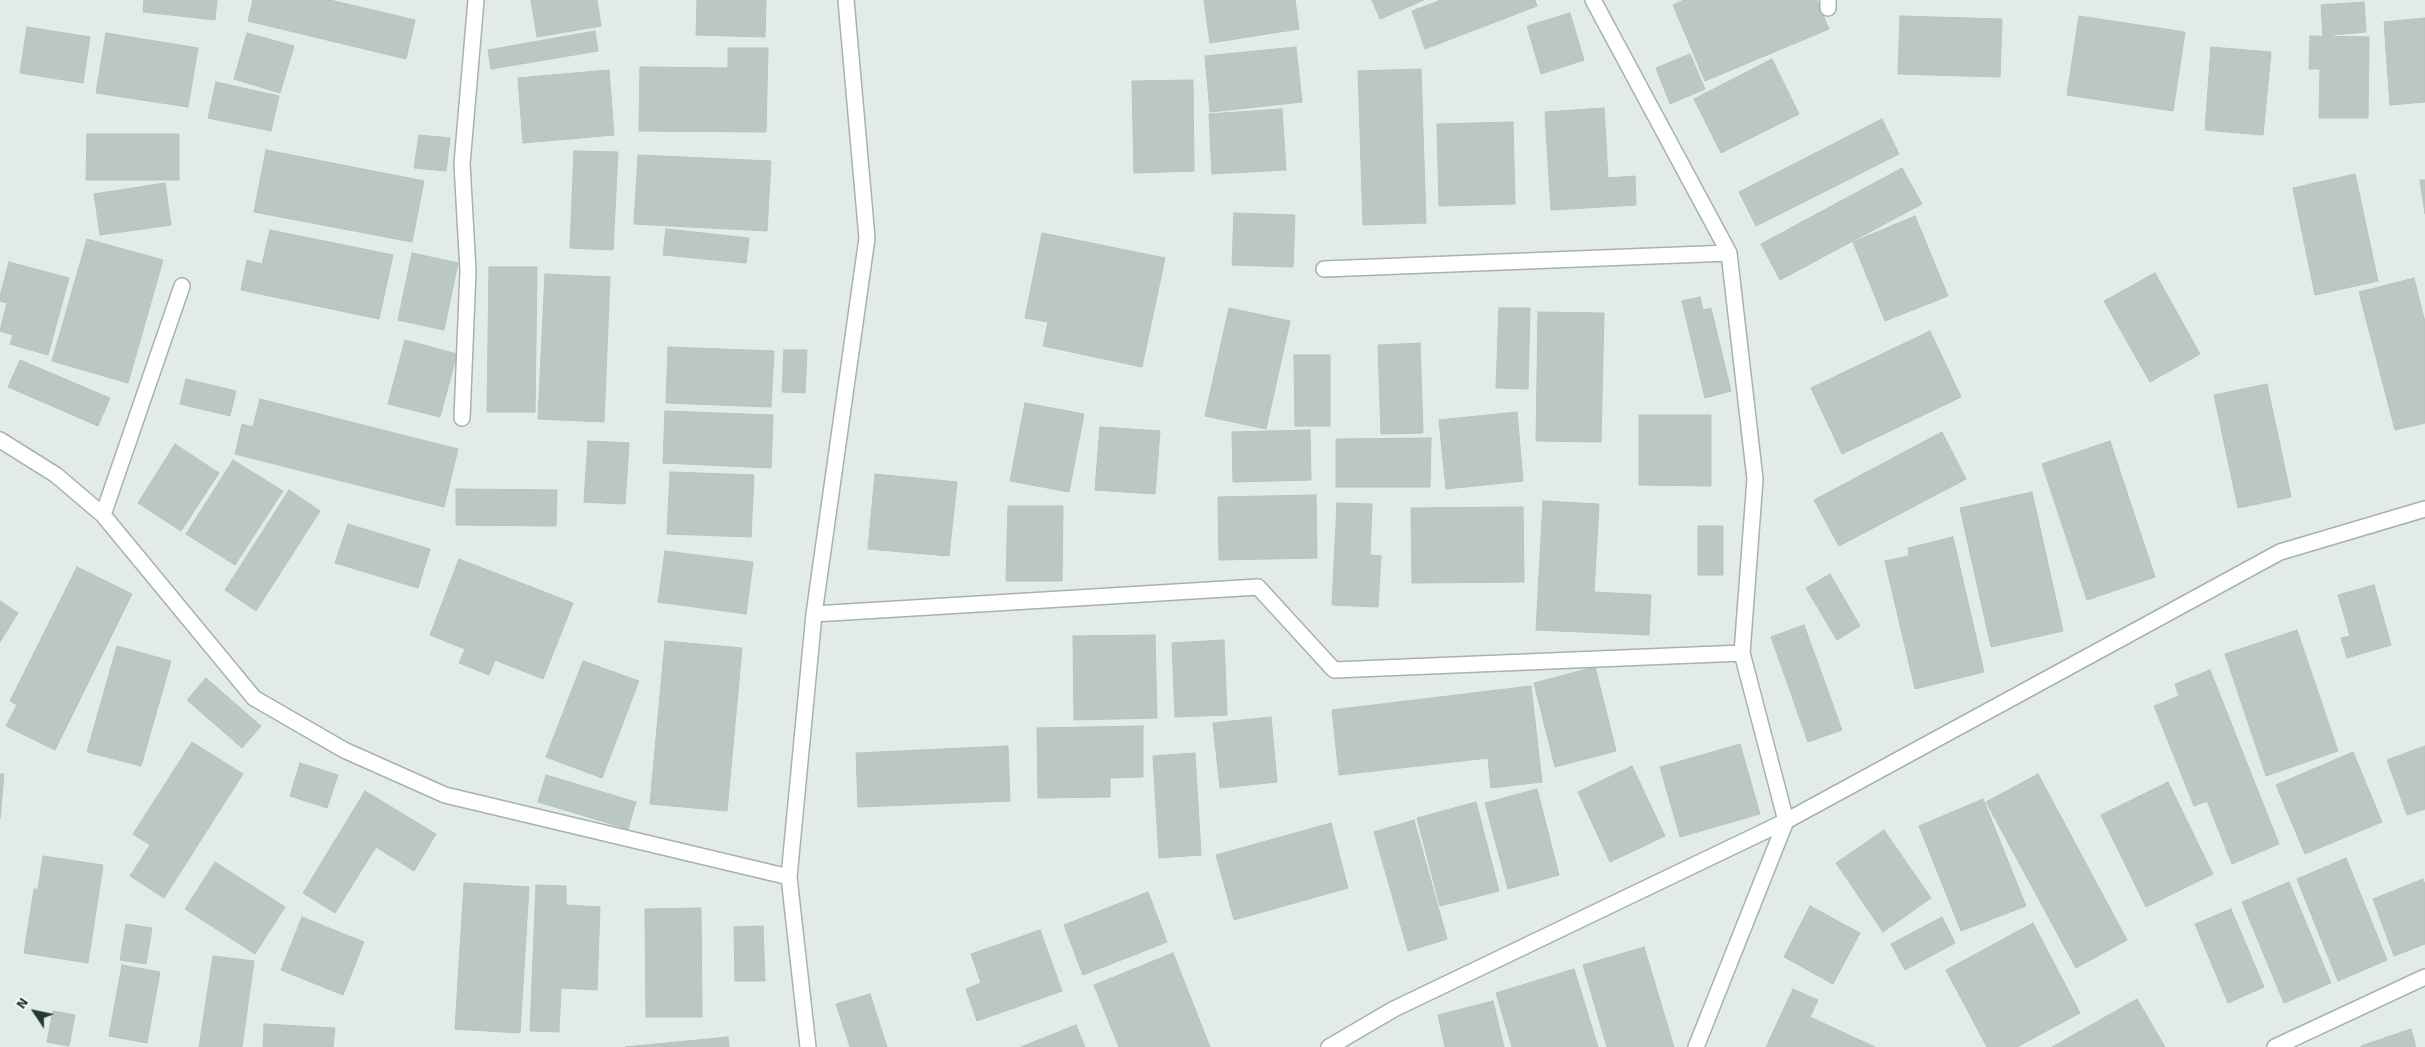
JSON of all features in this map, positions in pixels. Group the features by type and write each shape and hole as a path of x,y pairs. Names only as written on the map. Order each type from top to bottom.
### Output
{"street":[{"path":"462,418 468,270 462,164 476,0"},
{"path":"808,1047 789,877 814,614 867,238 846,0"},
{"path":"1594,0 1729,253 1755,479 1742,653 1786,821 1696,1047"},
{"path":"1324,270 1729,253"},
{"path":"103,515 182,286"},
{"path":"0,440 56,475 103,515 254,698 344,750 445,795 789,877"},
{"path":"1329,1047 1394,1009 1786,821 2280,552 2425,509"},
{"path":"814,614 1258,587 1334,670 1742,653"},
{"path":"2275,1047 2425,977"}],"building":[{"path":"144,0 217,0 215,20 143,12"},
{"path":"253,0 330,0 415,20 406,59 248,21"},
{"path":"531,0 597,0 601,26 537,37"},
{"path":"697,0 766,0 765,37 696,35"},
{"path":"1204,0 1295,0 1299,29 1210,43"},
{"path":"1372,0 1424,0 1380,19"},
{"path":"1441,0 1535,0 1537,6 1425,49 1412,11"},
{"path":"1684,0 1817,0 1829,29 1705,81 1673,5"},
{"path":"2364,2 2366,32 2323,36 2321,5"},
{"path":"1570,13 1584,60 1541,74 1527,26"},
{"path":"1900,16 2002,19 2000,77 1898,74"},
{"path":"2079,16 2185,32 2173,111 2067,95"},
{"path":"2425,18 2425,102 2390,105 2384,22"},
{"path":"27,27 90,37 83,83 20,73"},
{"path":"595,31 598,51 491,69 488,50"},
{"path":"106,33 198,48 188,107 96,93"},
{"path":"247,33 294,46 280,93 234,79"},
{"path":"2310,36 2369,37 2368,118 2319,118 2320,69 2309,69"},
{"path":"1296,47 1302,102 1210,112 1205,56"},
{"path":"2211,47 2271,52 2263,135 2205,130"},
{"path":"728,48 768,48 766,132 639,131 640,67 728,68"},
{"path":"1690,54 1705,89 1670,104 1656,68"},
{"path":"1772,59 1799,114 1721,153 1694,99"},
{"path":"1421,69 1426,223 1363,225 1358,71"},
{"path":"609,70 614,135 523,143 518,78"},
{"path":"1193,80 1194,171 1134,173 1132,81"},
{"path":"216,82 279,96 271,131 208,118"},
{"path":"1604,108 1608,178 1635,176 1636,205 1551,210 1545,112"},
{"path":"1282,109 1286,170 1212,174 1209,114"},
{"path":"1882,119 1899,154 1756,226 1739,192"},
{"path":"1513,122 1515,204 1439,206 1437,124"},
{"path":"87,134 179,134 179,180 86,180"},
{"path":"419,135 450,138 446,171 414,168"},
{"path":"266,150 424,181 412,242 254,212"},
{"path":"574,151 618,152 613,250 570,248"},
{"path":"638,155 771,161 767,231 634,224"},
{"path":"1902,168 1922,204 1780,280 1761,244"},
{"path":"2355,174 2378,281 2315,295 2293,188"},
{"path":"2420,180 2425,180 2425,214"},
{"path":"165,183 171,225 100,235 94,194"},
{"path":"1234,213 1295,215 1293,267 1232,265"},
{"path":"1915,216 1948,296 1885,321 1853,242"},
{"path":"666,229 749,238 746,263 663,255"},
{"path":"270,230 393,255 379,319 241,290 247,260 262,264"},
{"path":"1042,233 1165,258 1142,367 1043,346 1048,322 1025,318"},
{"path":"87,239 163,260 128,383 52,361"},
{"path":"412,253 458,263 444,330 398,320"},
{"path":"9,262 69,278 48,355 10,344 13,335 0,331 7,303 0,301 0,296"},
{"path":"489,267 537,267 535,412 487,412"},
{"path":"2155,273 2200,354 2150,382 2104,301"},
{"path":"545,274 610,277 604,422 538,419"},
{"path":"2414,278 2425,322 2425,423 2395,430 2359,292"},
{"path":"1700,297 1703,310 1711,308 1731,391 1705,398 1682,301"},
{"path":"1229,308 1290,321 1266,429 1205,416"},
{"path":"1499,308 1530,308 1528,389 1496,388"},
{"path":"1538,312 1604,313 1601,442 1536,441"},
{"path":"1930,331 1961,397 1842,454 1811,388"},
{"path":"405,340 457,354 440,417 388,404"},
{"path":"1420,343 1423,433 1381,434 1378,345"},
{"path":"668,347 774,351 771,407 666,403"},
{"path":"784,350 807,350 805,393 782,392"},
{"path":"1294,355 1330,355 1330,426 1295,426"},
{"path":"20,360 110,398 98,426 8,387"},
{"path":"186,379 236,391 230,416 180,404"},
{"path":"2267,384 2291,497 2238,508 2214,395"},
{"path":"260,399 458,449 444,507 235,454 242,424 253,427"},
{"path":"1025,403 1084,414 1069,492 1010,481"},
{"path":"665,411 773,415 771,468 663,463"},
{"path":"1517,412 1523,481 1446,489 1439,420"},
{"path":"1639,415 1711,415 1711,486 1639,485"},
{"path":"1100,427 1160,431 1155,494 1095,490"},
{"path":"1310,430 1311,480 1233,482 1232,432"},
{"path":"1942,432 1966,479 1839,546 1814,500"},
{"path":"1431,438 1430,487 1336,487 1336,439"},
{"path":"588,441 629,443 625,504 584,502"},
{"path":"2110,441 2155,577 2087,600 2042,464"},
{"path":"175,444 219,473 181,531 138,503"},
{"path":"233,460 283,491 235,565 186,534"},
{"path":"670,472 754,475 751,537 667,534"},
{"path":"875,474 957,482 949,556 868,549"},
{"path":"456,489 557,490 556,526 456,525"},
{"path":"289,490 320,511 256,611 225,590"},
{"path":"2032,492 2063,631 1991,647 1960,508"},
{"path":"1316,495 1317,558 1219,560 1218,497"},
{"path":"1543,501 1599,504 1594,592 1651,595 1649,635 1536,630"},
{"path":"1337,503 1372,504 1370,555 1381,556 1378,607 1332,605"},
{"path":"1008,506 1063,506 1062,581 1006,581"},
{"path":"1523,507 1524,582 1412,583 1411,508"},
{"path":"348,524 430,549 418,588 335,563"},
{"path":"1698,526 1723,526 1723,575 1698,575"},
{"path":"1953,537 1984,672 1915,689 1885,561 1909,556 1908,548"},
{"path":"665,551 753,562 746,614 658,602"},
{"path":"459,559 573,603 543,679 495,660 489,675 459,663 465,649 430,635"},
{"path":"77,567 132,594 55,750 6,726 17,705 10,701"},
{"path":"1830,574 1860,626 1837,640 1806,588"},
{"path":"2374,585 2391,645 2347,658 2341,638 2350,636 2338,595"},
{"path":"0,601 18,613 0,642"},
{"path":"1804,625 1842,730 1808,742 1771,637"},
{"path":"2297,630 2338,751 2266,776 2225,654"},
{"path":"1155,635 1157,718 1074,720 1073,636"},
{"path":"1224,640 1227,715 1175,717 1172,643"},
{"path":"665,641 742,648 727,811 650,804"},
{"path":"117,646 171,661 141,766 87,752"},
{"path":"583,661 639,681 602,778 546,757"},
{"path":"1595,667 1616,751 1555,767 1534,683"},
{"path":"2210,670 2279,844 2232,864 2207,801 2194,806 2154,706 2179,696 2175,684"},
{"path":"206,678 261,726 242,748 187,700"},
{"path":"1531,686 1542,782 1491,788 1488,758 1339,775 1332,710"},
{"path":"1271,717 1277,782 1220,788 1213,723"},
{"path":"1143,726 1143,777 1110,778 1110,797 1038,798 1037,728"},
{"path":"192,742 243,774 164,898 130,876 150,845 133,834"},
{"path":"1740,744 1760,814 1680,837 1660,767"},
{"path":"1008,746 1010,801 858,807 856,753"},
{"path":"2425,746 2425,809 2407,815 2387,760"},
{"path":"2353,752 2382,822 2305,854 2276,785"},
{"path":"1195,753 1201,855 1159,858 1153,756"},
{"path":"300,763 338,775 327,808 290,796"},
{"path":"1632,766 1665,836 1610,862 1578,792"},
{"path":"0,774 4,774 0,819"},
{"path":"2038,774 2127,940 2076,968 1986,802"},
{"path":"546,775 636,802 628,829 538,802"},
{"path":"2168,782 2213,874 2146,907 2101,815"},
{"path":"1537,789 1559,875 1508,889 1485,803"},
{"path":"365,791 436,834 414,871 376,847 335,913 303,893"},
{"path":"1983,799 2026,906 1961,931 1919,826"},
{"path":"1476,802 1499,891 1440,906 1417,818"},
{"path":"1414,820 1447,939 1408,951 1374,832"},
{"path":"1331,823 1348,888 1234,920 1216,855"},
{"path":"1884,830 1931,898 1883,932 1836,863"},
{"path":"43,856 103,865 88,963 24,953 34,889 38,889"},
{"path":"2346,858 2387,960 2338,981 2297,879"},
{"path":"215,862 285,907 255,954 185,909"},
{"path":"2423,879 2425,885 2425,944 2394,956 2373,899"},
{"path":"2289,882 2331,983 2284,1003 2242,902"},
{"path":"464,883 529,887 520,1033 455,1029"},
{"path":"536,885 566,886 566,905 600,907 597,990 561,988 559,1032 530,1031"},
{"path":"1148,892 1167,942 1083,975 1064,925"},
{"path":"1810,906 1860,933 1833,984 1784,957"},
{"path":"701,908 702,1017 646,1017 645,909"},
{"path":"2231,909 2264,987 2228,1003 2195,924"},
{"path":"302,917 364,942 343,995 281,970"},
{"path":"1942,917 1955,943 1905,970 1891,944"},
{"path":"2033,923 2080,1013 2017,1047 1987,1047 1946,970"},
{"path":"126,924 152,928 146,964 120,960"},
{"path":"763,926 765,981 735,981 734,927"},
{"path":"1040,930 1062,991 977,1021 966,989 981,983 971,954"},
{"path":"1644,947 1674,1047 1607,1047 1583,965"},
{"path":"1173,953 1210,1047 1119,1047 1094,985"},
{"path":"213,956 254,961 242,1047 199,1047"},
{"path":"122,965 160,972 147,1043 109,1036"},
{"path":"1574,969 1598,1047 1512,1047 1496,993"},
{"path":"1793,989 1818,1000 1810,1017 1875,1047 1766,1047"},
{"path":"870,994 887,1047 850,1047 836,1004"},
{"path":"2137,999 2165,1047 2052,1047"},
{"path":"1493,1001 1504,1047 1445,1047 1438,1015"},
{"path":"53,1011 75,1015 69,1046 47,1042"},
{"path":"264,1024 335,1028 333,1047 263,1047"},
{"path":"1076,1025 1085,1047 1021,1047"},
{"path":"2411,1029 2416,1047 2361,1047 2361,1046"},
{"path":"728,1037 729,1047 625,1047"}]}
